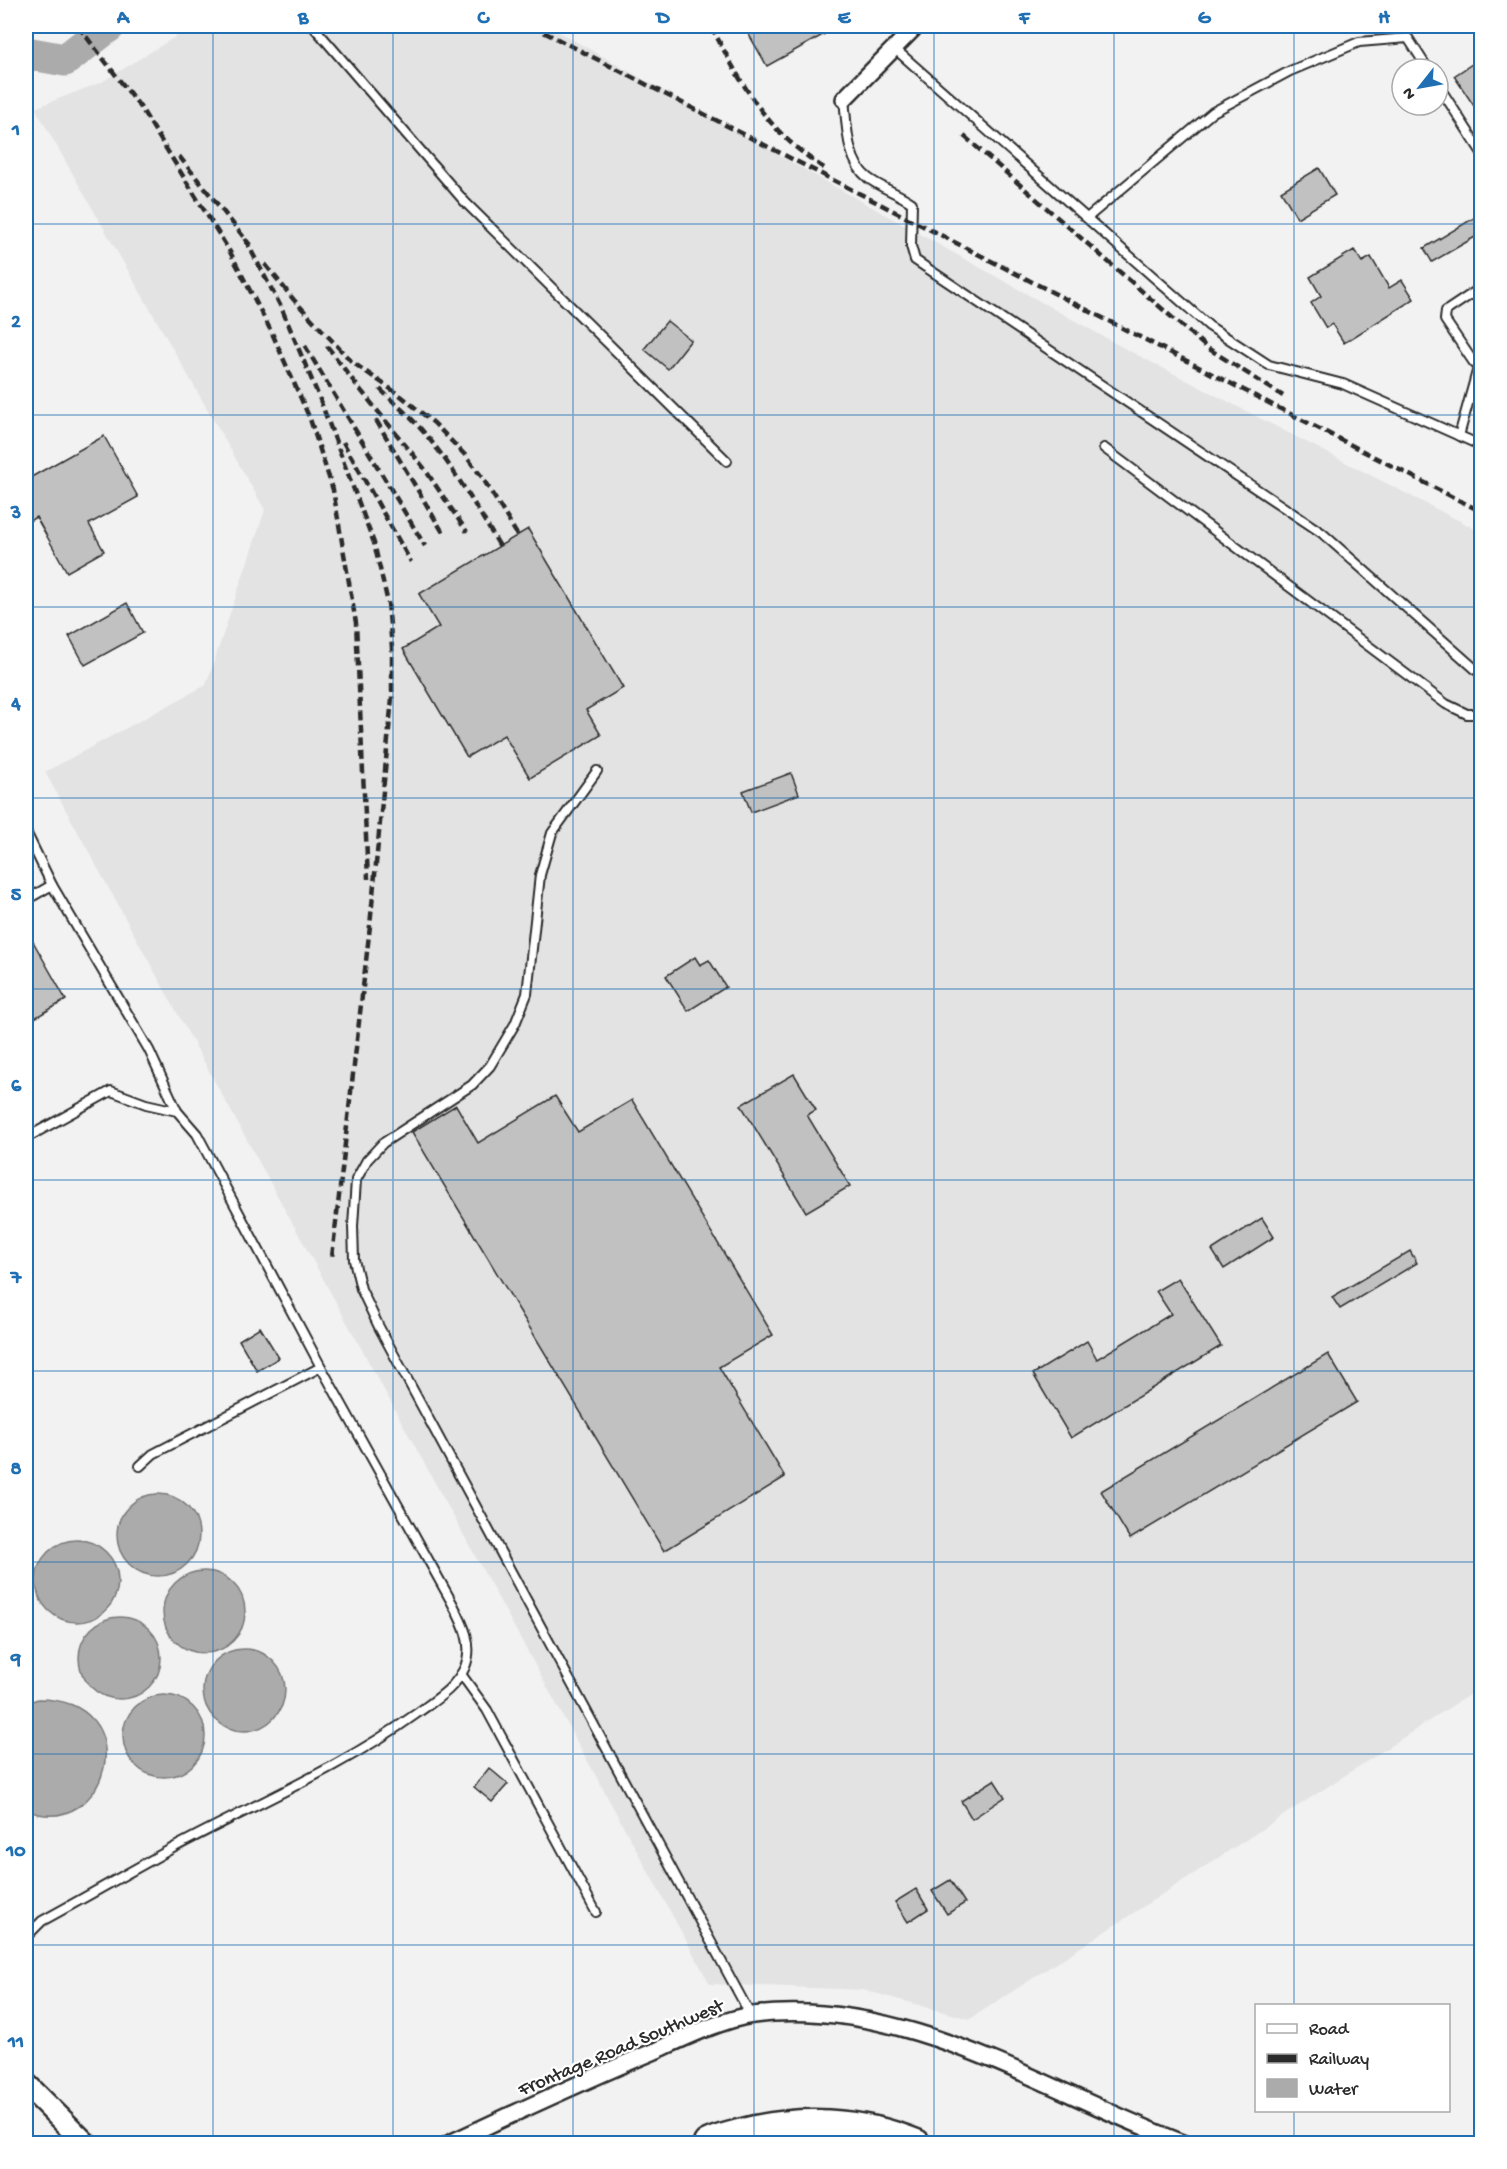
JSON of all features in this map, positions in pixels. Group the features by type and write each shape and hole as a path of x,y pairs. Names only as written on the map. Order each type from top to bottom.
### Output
{"highway":[{"path":"708,2144 763,2128 798,2124 851,2125 893,2134 916,2144"}],"main road":[{"path":"26,2084 86,2144"}],"street":[{"path":"844,99 916,26"},
{"name":"Frontage Road Southwest","path":"448,2144 613,2069 706,2030 751,2016 819,2012 899,2027 962,2048 1186,2144"}],"lane":[{"path":"313,26 465,202 726,461"},
{"path":"1087,218 1213,112 1290,71 1359,42 1408,38 1420,57"},
{"path":"894,48 1209,326 1269,365 1343,384 1482,446"},
{"path":"844,99 851,148 858,166 867,177 912,204 911,246 915,260 1322,533 1482,675"},
{"path":"1450,104 1482,153"},
{"path":"1459,436 1480,364 1474,363 1445,320 1445,316 1446,311 1482,287"},
{"path":"1104,448 1446,704 1467,714 1482,714"},
{"path":"597,771 552,833 540,875 527,994 515,1024 490,1066 472,1085 383,1143 367,1160 356,1180 353,1226 354,1260 361,1289 379,1327 751,2016"},
{"path":"26,832 52,885 149,1050 177,1111 197,1134 321,1368 392,1492 462,1622 469,1643 466,1665 454,1687 391,1732 291,1789 144,1864 42,1922 26,1937"},
{"path":"26,900 52,885"},
{"path":"26,1138 111,1091 146,1104 177,1111"},
{"path":"140,1466 153,1454 321,1368"},
{"path":"461,1674 487,1710 596,1912"}],"shaded area":[{"path":"181,26 548,26 1120,346 1481,532 1481,1687 970,2019 863,1990 710,1984 45,772 206,685 265,510 35,108 102,82 175,37"}],"water":[{"path":"158,1494 174,1497 187,1506 196,1519 199,1535 196,1551 187,1564 174,1573 158,1576 142,1573 129,1564 120,1551 117,1535 120,1519 129,1506 142,1497"},
{"path":"77,1540 93,1543 106,1552 115,1565 118,1581 115,1597 106,1610 93,1619 77,1622 61,1619 48,1610 39,1597 36,1581 39,1565 48,1552 61,1543"},
{"path":"204,1571 220,1574 233,1583 242,1596 245,1612 242,1628 233,1641 220,1650 204,1653 188,1650 175,1641 166,1628 163,1612 166,1596 175,1583 188,1574"},
{"path":"120,1617 136,1620 149,1629 158,1642 161,1658 158,1674 149,1687 136,1696 120,1699 104,1696 91,1687 82,1674 79,1658 82,1642 91,1629 104,1620"},
{"path":"244,1649 260,1652 273,1661 282,1674 285,1690 282,1706 273,1719 260,1728 244,1731 228,1728 215,1719 206,1706 203,1690 206,1674 215,1661 228,1652"},
{"path":"164,1695 180,1698 193,1707 202,1720 205,1736 202,1752 193,1765 180,1774 164,1777 148,1774 135,1765 126,1752 123,1736 126,1720 135,1707 148,1698"},
{"path":"38,1699 72,1705 94,1721 104,1743 104,1767 95,1790 78,1807 55,1815 26,1810 26,1703"}],"building":[{"path":"744,26 839,26 767,66"},
{"path":"1472,64 1482,79 1482,118 1454,76"},
{"path":"1319,168 1335,195 1297,218 1281,191"},
{"path":"1482,213 1482,233 1432,262 1424,248"},
{"path":"1354,250 1362,262 1371,257 1389,288 1402,280 1414,299 1344,343 1332,324 1326,328 1311,303 1321,296 1310,277"},
{"path":"667,321 691,340 668,369 644,349"},
{"path":"104,436 138,497 89,524 104,551 67,572 36,517 26,523 26,480"},
{"path":"528,529 623,688 586,710 601,735 530,778 504,735 467,757 403,649 439,627 419,594"},
{"path":"127,603 143,633 85,665 69,636"},
{"path":"791,773 799,794 751,812 743,791"},
{"path":"26,929 66,1000 26,1023"},
{"path":"695,957 700,965 709,960 726,987 688,1011 666,976"},
{"path":"794,1074 816,1110 807,1115 850,1186 806,1212 741,1105"},
{"path":"555,1096 578,1132 632,1100 773,1335 719,1367 785,1477 664,1551 412,1132 456,1105 478,1143"},
{"path":"1262,1218 1274,1237 1224,1269 1212,1250"},
{"path":"1410,1251 1417,1263 1340,1309 1332,1297"},
{"path":"1178,1278 1221,1346 1071,1438 1033,1374 1087,1341 1097,1359 1171,1314 1156,1291"},
{"path":"260,1327 279,1358 257,1371 239,1340"},
{"path":"1328,1354 1357,1402 1130,1539 1101,1491"},
{"path":"489,1768 508,1784 492,1802 474,1787"},
{"path":"994,1780 1005,1797 972,1819 961,1801"},
{"path":"950,1880 965,1903 947,1914 932,1891"},
{"path":"916,1889 928,1909 908,1922 895,1902"}],"waterway":[{"path":"26,53 65,60 109,26"}],"railway":[{"path":"78,26 141,108 230,252 272,333 310,419 333,490 356,623 368,879"},
{"path":"532,26 1482,512"},
{"path":"711,26 745,87 770,122 803,153 824,168"},
{"path":"964,136 1206,347 1283,396"},
{"path":"179,156 250,245"},
{"path":"245,239 281,307 319,397 374,543 388,603 392,648 392,698 370,926 332,1257"},
{"path":"265,264 294,300 352,362 401,396 434,423 465,455 482,477 518,536"},
{"path":"305,346 425,546"},
{"path":"327,346 424,468 467,532"},
{"path":"380,389 415,423 443,456 501,548"},
{"path":"376,420 445,536"},
{"path":"343,442 411,562"}]}
